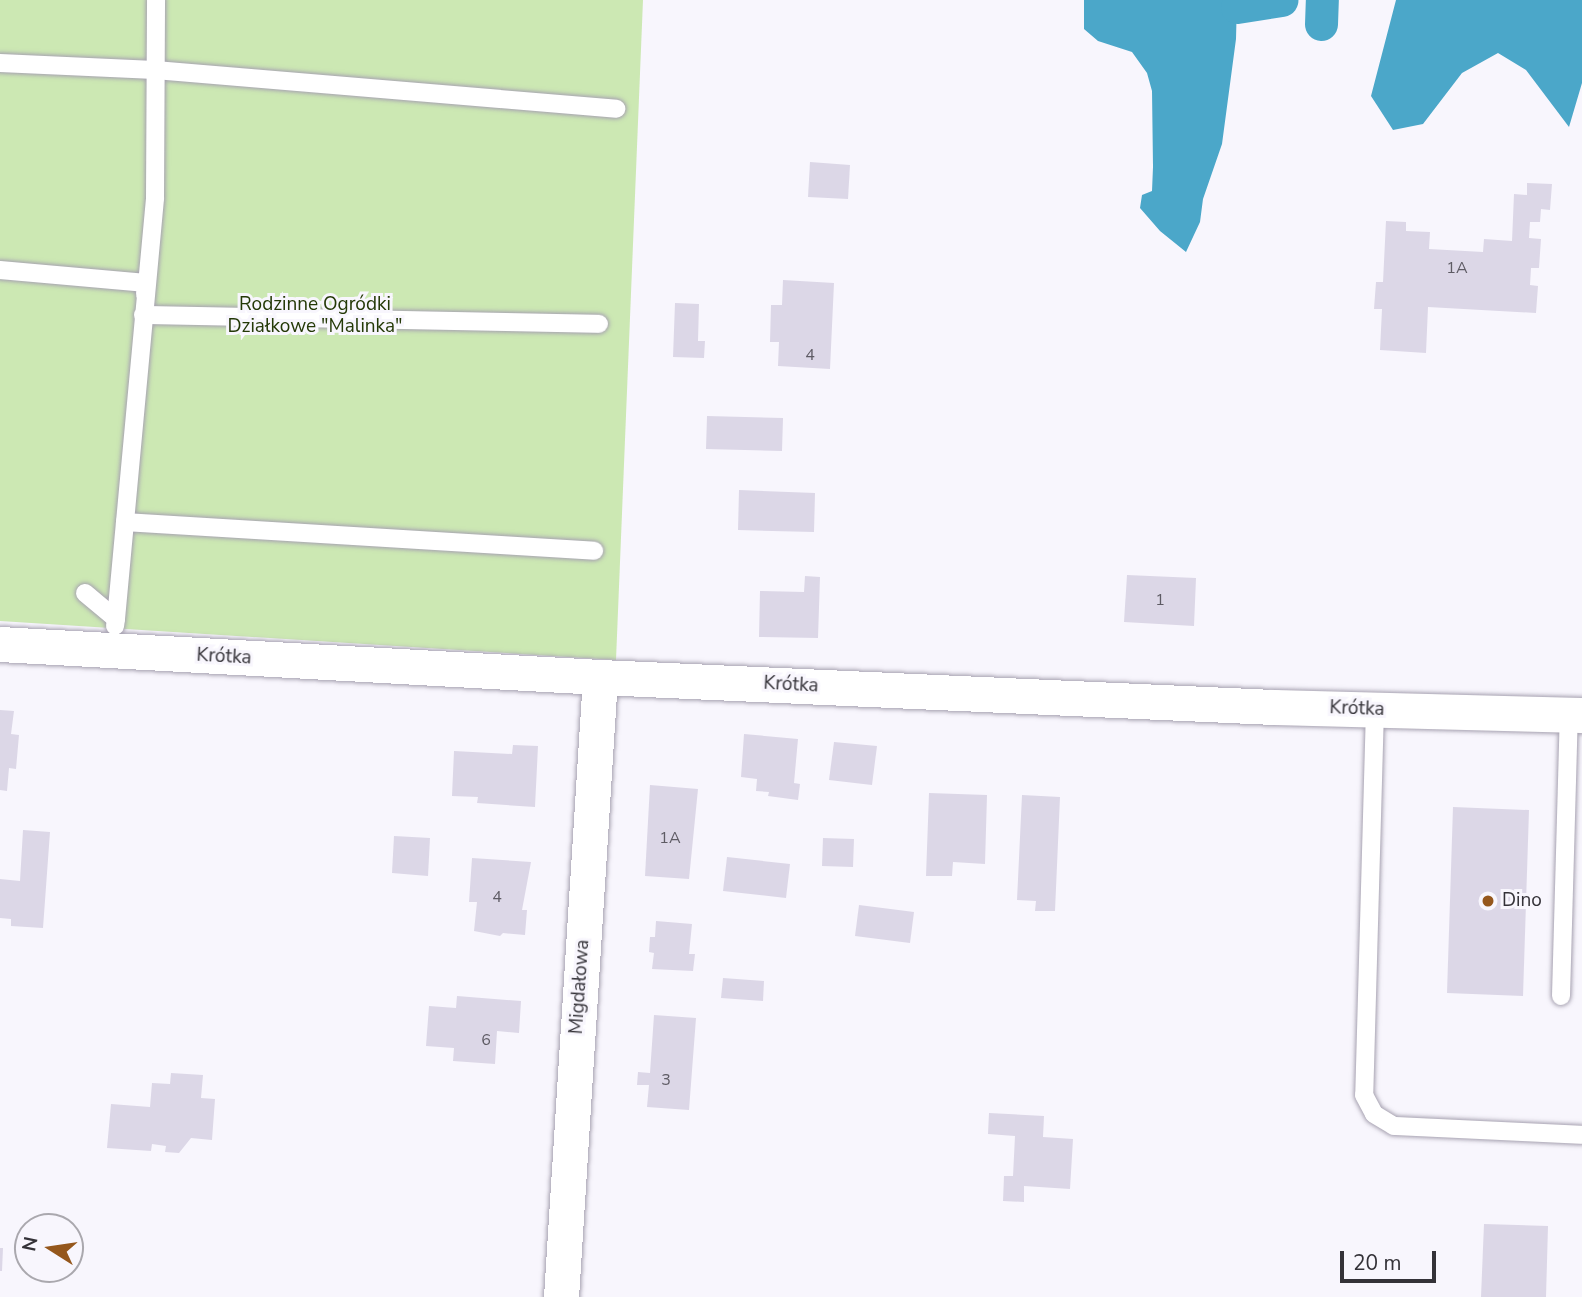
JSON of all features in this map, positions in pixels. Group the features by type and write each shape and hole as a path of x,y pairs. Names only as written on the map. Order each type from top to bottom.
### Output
{"street":[{"name":"Krótka","path":"0,644 114,635 600,677 1576,715"},
{"name":"Migdałowa","path":"561,1297 600,677"}],"lane":[{"path":"114,635 155,198 156,0"},
{"path":"0,63 155,70 616,109"},
{"path":"0,270 146,283"},
{"path":"143,315 599,324"},
{"path":"125,522 594,551"},
{"path":"85,593 114,635"},
{"path":"1375,709 1364,1095 1374,1114 1394,1126 1582,1135"},
{"path":"1561,996 1576,715"}],"green space":[{"name":"Rodzinne Ogródki Działkowe \"Malinka\"","path":"0,0 643,0 616,660 0,621"}],"water":[{"path":"1084,0 1237,0 1236,39 1222,144 1203,199 1200,222 1186,252 1160,231 1140,208 1142,195 1152,191 1152,91 1147,73 1132,52 1098,41 1084,29"},
{"path":"1396,0 1582,0 1582,83 1569,127 1526,70 1498,53 1462,73 1423,124 1393,130 1371,96"}],"building":[{"path":"810,162 850,165 848,199 808,197"},
{"path":"1527,183 1552,184 1550,210 1541,209 1540,222 1530,222 1529,238 1541,239 1539,268 1531,268 1530,285 1538,286 1536,313 1428,307 1426,353 1380,350 1382,309 1374,309 1376,282 1383,282 1386,221 1406,222 1406,231 1430,232 1429,249 1483,252 1484,239 1512,241 1514,194 1527,195"},
{"path":"783,280 834,283 830,369 778,366 779,342 770,342 771,305 782,305"},
{"path":"675,303 699,304 698,341 705,341 704,358 673,357"},
{"path":"707,416 783,418 782,451 706,449"},
{"path":"739,490 815,493 814,532 738,530"},
{"path":"1127,575 1196,578 1194,626 1124,622"},
{"path":"805,576 820,577 818,638 759,637 760,591 804,592"},
{"path":"0,710 14,711 11,734 19,735 16,769 9,768 7,791 0,790"},
{"path":"744,734 798,739 794,783 800,784 798,800 768,796 769,792 756,791 757,779 741,777"},
{"path":"834,742 877,746 872,785 829,780"},
{"path":"513,745 538,746 535,807 477,803 478,797 452,796 454,751 512,754"},
{"path":"650,785 698,789 689,879 645,876"},
{"path":"929,793 987,795 985,864 953,862 952,876 926,876"},
{"path":"1022,795 1060,797 1055,911 1035,911 1036,901 1017,900"},
{"name":"Dino","path":"1453,807 1529,810 1523,996 1447,993"},
{"path":"23,830 50,832 43,928 11,926 11,919 0,918 0,879 20,881"},
{"path":"394,836 430,838 428,876 392,873"},
{"path":"823,838 854,839 853,867 822,866"},
{"path":"727,857 790,864 786,898 723,891"},
{"path":"472,858 531,862 522,910 527,910 525,935 503,933 500,936 474,931 477,902 469,902"},
{"path":"859,905 914,912 910,943 855,936"},
{"path":"656,921 692,924 689,954 695,954 693,971 652,969 654,953 649,952 650,937 655,937"},
{"path":"723,978 764,981 763,1001 721,998"},
{"path":"457,996 521,1001 519,1033 497,1031 495,1064 453,1061 454,1048 426,1046 429,1006 456,1008"},
{"path":"654,1015 696,1018 689,1110 647,1107 649,1085 637,1085 638,1072 650,1073"},
{"path":"171,1073 203,1075 201,1098 215,1099 212,1140 191,1138 179,1153 165,1152 166,1146 152,1144 151,1151 107,1148 111,1104 150,1107 152,1083 170,1084"},
{"path":"989,1113 1044,1116 1043,1137 1073,1139 1070,1189 1024,1186 1024,1202 1003,1201 1004,1176 1013,1176 1015,1136 988,1134"},
{"path":"1484,1224 1548,1226 1546,1297 1481,1297"},
{"path":"0,1248 3,1248 2,1271 0,1271"}],"waterway":[{"path":"1237,7 1281,0"},
{"path":"1321,24 1322,0"}],"place":[{"name":"Dino","path":"1488,901"}]}
